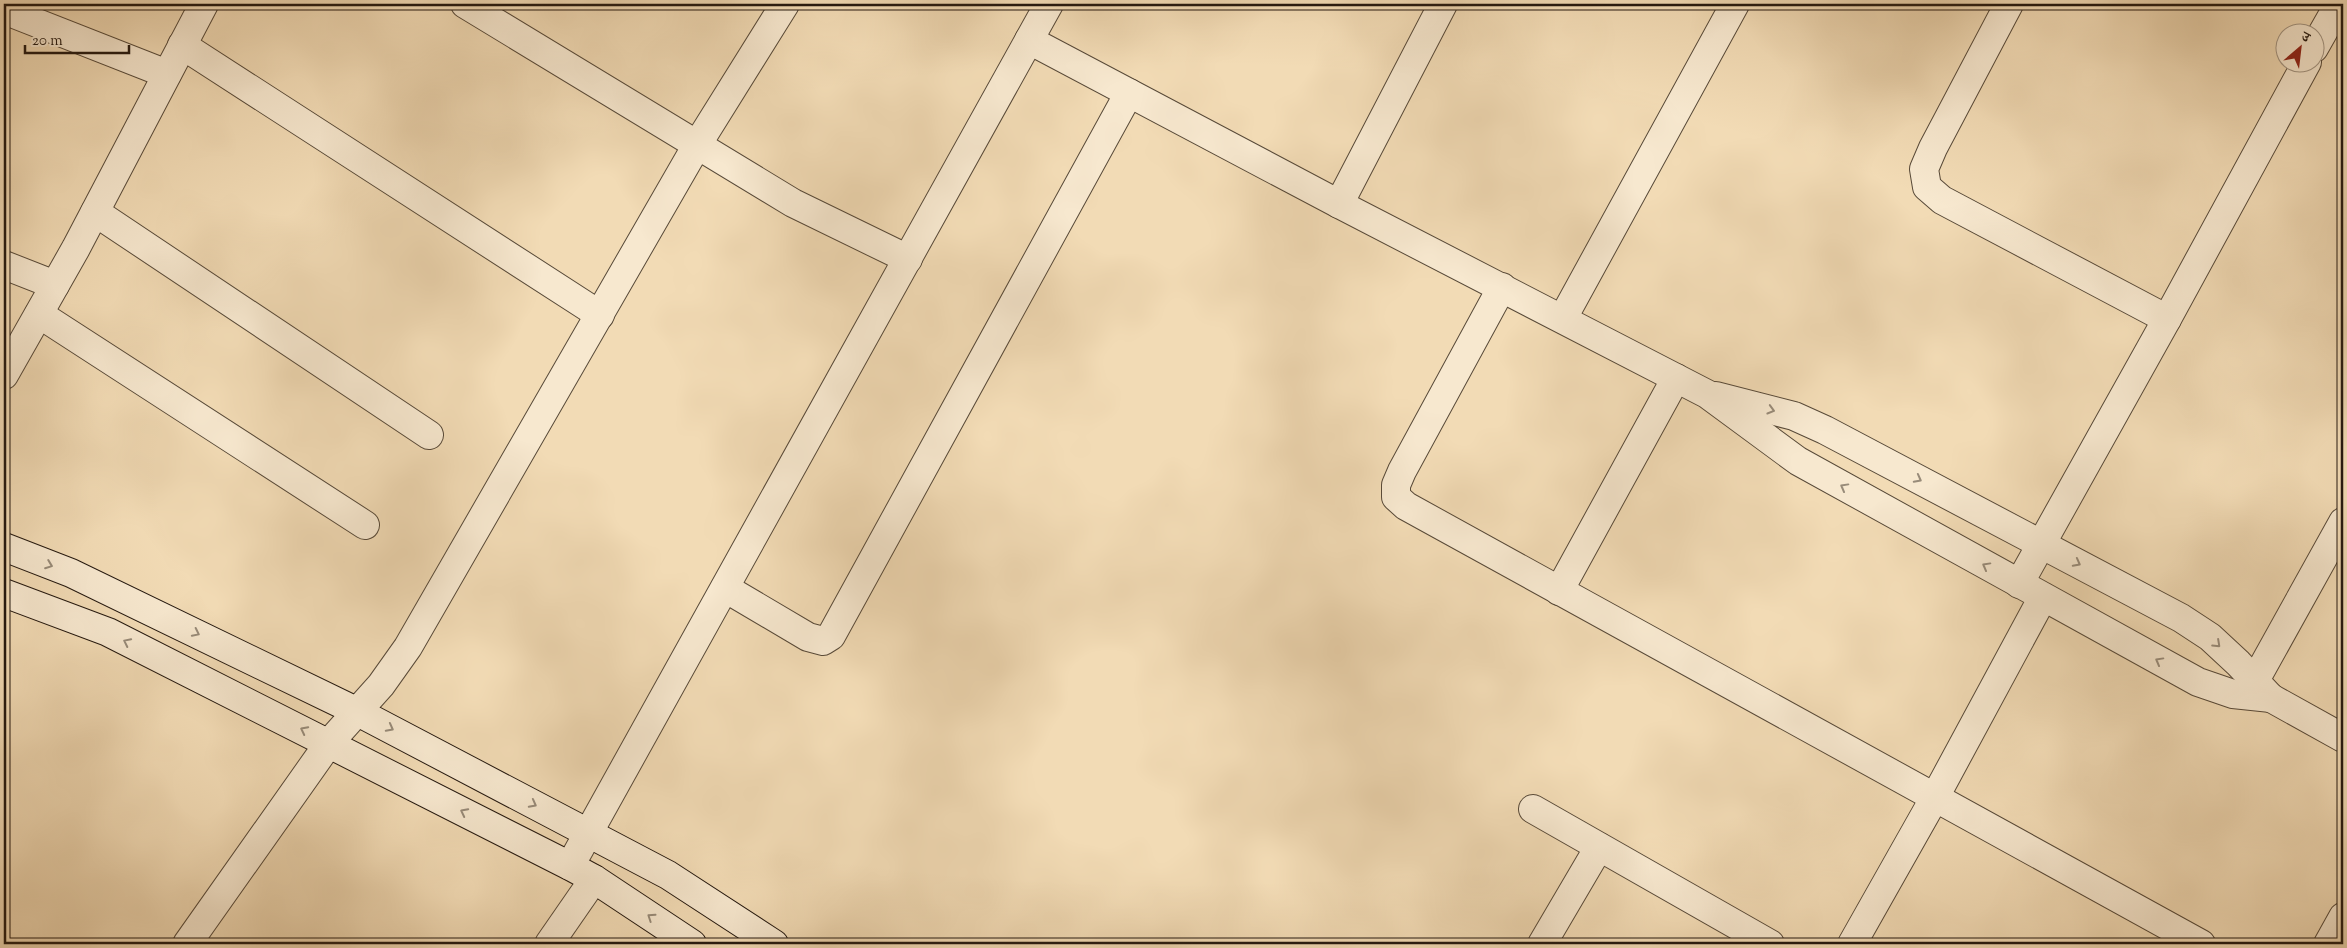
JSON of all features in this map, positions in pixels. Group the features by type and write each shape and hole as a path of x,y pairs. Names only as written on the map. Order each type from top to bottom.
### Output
{"street":[{"path":"4,375 95,212 204,4"},
{"path":"465,4 793,204 908,259"},
{"path":"187,944 329,742 356,710 381,685 408,647 698,146 785,4"},
{"path":"570,866 1049,4"},
{"path":"1339,204 1443,4"},
{"path":"1563,318 1735,4"},
{"path":"2009,4 1933,148 1924,169 1927,187 1942,200 2167,319"},
{"path":"2324,30 2338,4"},
{"path":"4,10 167,74"},
{"path":"1029,40 1339,204 1707,394 1798,461 2198,682 2233,694 2257,692"},
{"path":"182,45 600,315"},
{"path":"2019,584 2167,319 2302,72"},
{"path":"725,588 808,637 823,641 832,636 1129,93"},
{"path":"95,212 429,435"},
{"path":"4,264 55,285"},
{"path":"1502,287 1402,471 1396,485 1396,496 1406,506 2201,944"},
{"path":"39,314 365,525"},
{"path":"1559,591 1676,378"},
{"path":"1707,394 1794,416 2181,618 2210,637 2257,692 2343,738"},
{"path":"2257,692 2343,522"},
{"path":"4,547 71,573 356,710 668,875 774,944"},
{"path":"4,593 108,632 329,742 594,879 692,944"},
{"path":"1852,944 1935,797 2043,597"},
{"path":"1533,809 1770,944"},
{"path":"1542,944 1600,847"},
{"path":"549,944 594,879"},
{"path":"2328,944 2343,916"}]}
